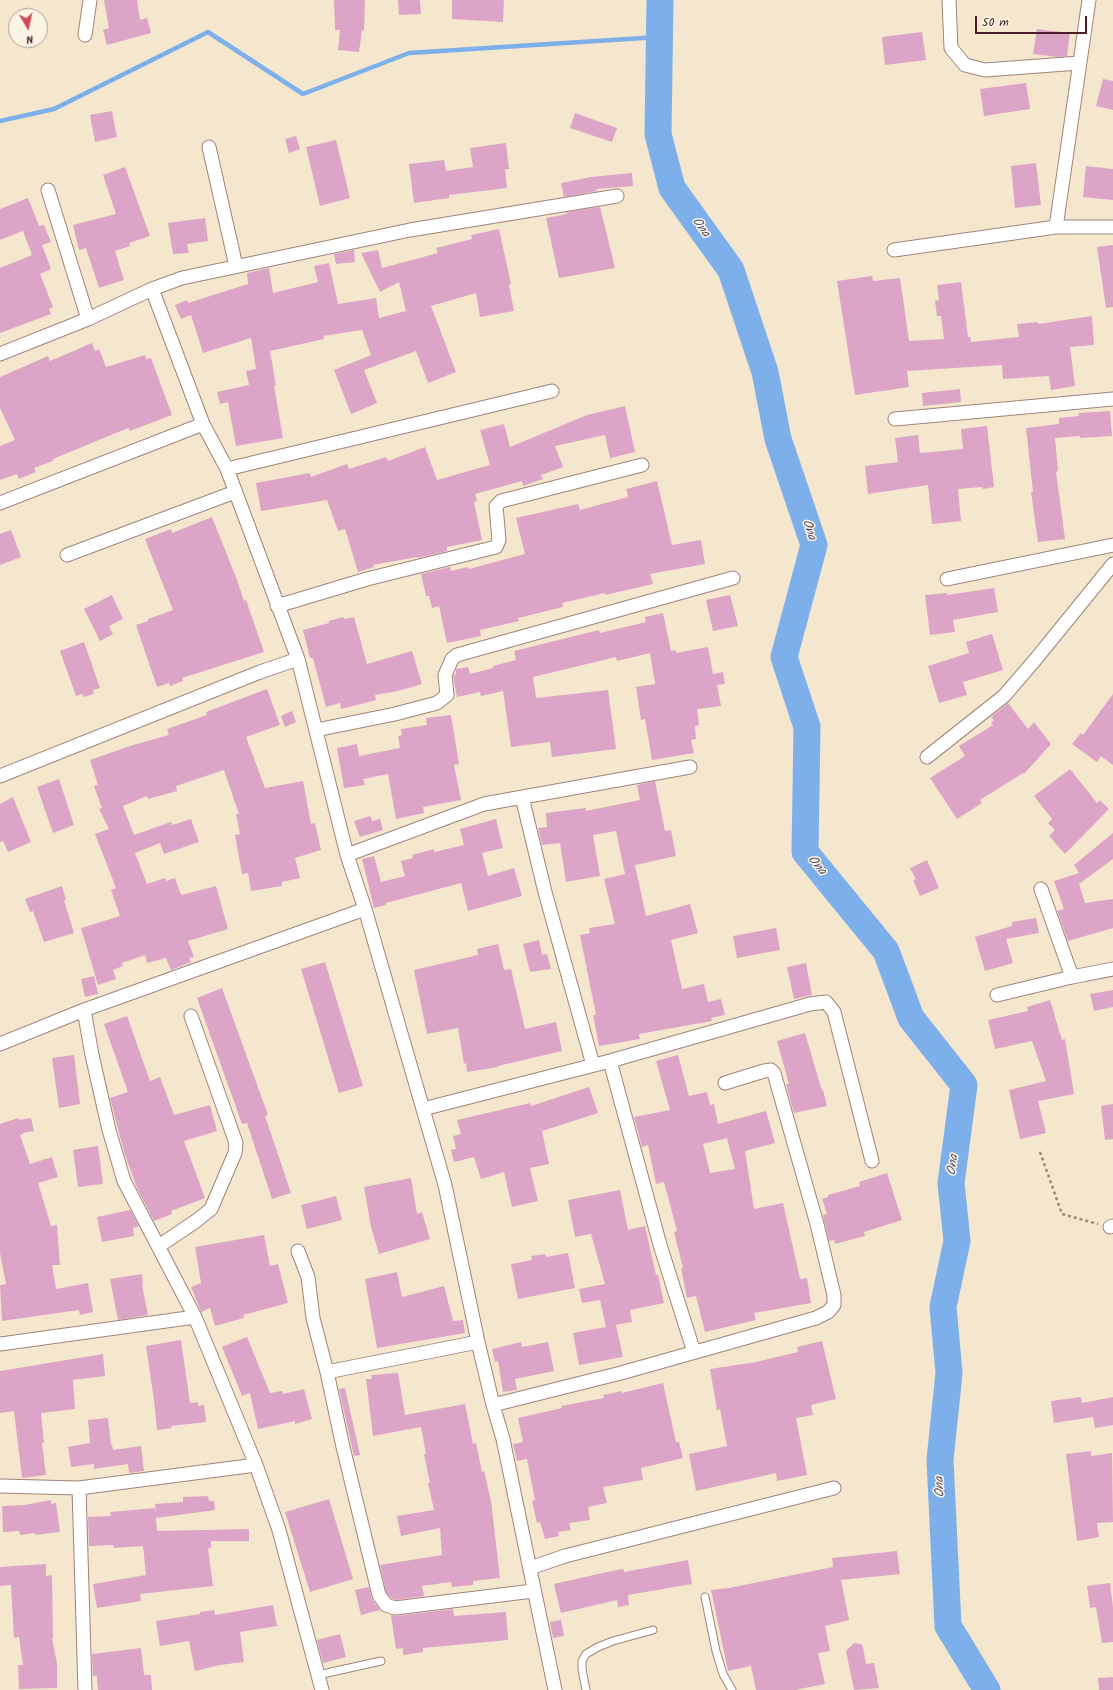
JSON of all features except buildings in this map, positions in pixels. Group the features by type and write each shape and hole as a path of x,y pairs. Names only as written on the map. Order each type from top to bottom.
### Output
{"street":[{"path":"85,36 90,0"},
{"path":"949,0 951,48 965,65 985,70 1079,63"},
{"path":"1056,228 1089,0"},
{"path":"209,147 236,266"},
{"path":"48,190 88,318"},
{"path":"0,354 88,318 152,289 182,278 410,230 617,196"},
{"path":"894,250 1056,228 1113,227"},
{"path":"152,289 203,424 227,469 298,659 347,855 365,908 445,1185 478,1342 503,1439 530,1568 533,1591 555,1690"},
{"path":"227,469 552,391"},
{"path":"895,419 1113,400"},
{"path":"0,503 203,424"},
{"path":"277,606 367,579 496,547 499,540 496,506 501,500 642,465"},
{"path":"67,556 235,492"},
{"path":"947,579 1113,545"},
{"path":"927,757 1004,696 1055,637 1113,564"},
{"path":"316,730 395,714 437,703 448,695 445,675 452,659 457,655 733,578"},
{"path":"0,776 260,672 298,659"},
{"path":"347,855 484,804 690,767"},
{"path":"522,797 545,892 593,1065"},
{"path":"1041,889 1072,977"},
{"path":"0,1044 84,1010 365,908"},
{"path":"997,995 1113,969"},
{"path":"423,1109 610,1061 810,1004 826,1002 834,1012 872,1162"},
{"path":"84,1010 92,1055 109,1130 124,1181 195,1318 256,1465 279,1530 322,1690"},
{"path":"158,1246 196,1221 211,1209 235,1153 236,1142 191,1016"},
{"path":"610,1061 660,1245 694,1352"},
{"path":"493,1405 621,1373 816,1318 828,1312 834,1305 834,1295 817,1224 774,1073 771,1070 764,1071 725,1083"},
{"path":"298,1251 308,1277 313,1318 379,1595 386,1605 395,1608 533,1591"},
{"path":"0,1344 195,1318"},
{"path":"327,1372 478,1342"},
{"path":"0,1486 79,1488 256,1465"},
{"path":"79,1488 85,1690"},
{"path":"530,1568 565,1556 834,1488"}],"lane":[{"path":"705,1597 716,1651 723,1674 732,1690"},
{"path":"586,1690 582,1669 582,1661 586,1654 613,1641 653,1630"},
{"path":"318,1675 381,1661"}],"path":[{"path":"1040,1152 1062,1214 1111,1226"}],"waterway":[{"name":"Ona","path":"660,0 658,134 672,188 731,270 765,372 778,439 814,545 784,657 807,727 805,852 886,951 911,1018 964,1085 951,1183 957,1241 943,1307 949,1373 940,1460 948,1626 987,1690"},
{"path":"0,121 54,109 208,32 303,94 409,53 659,37"}]}
